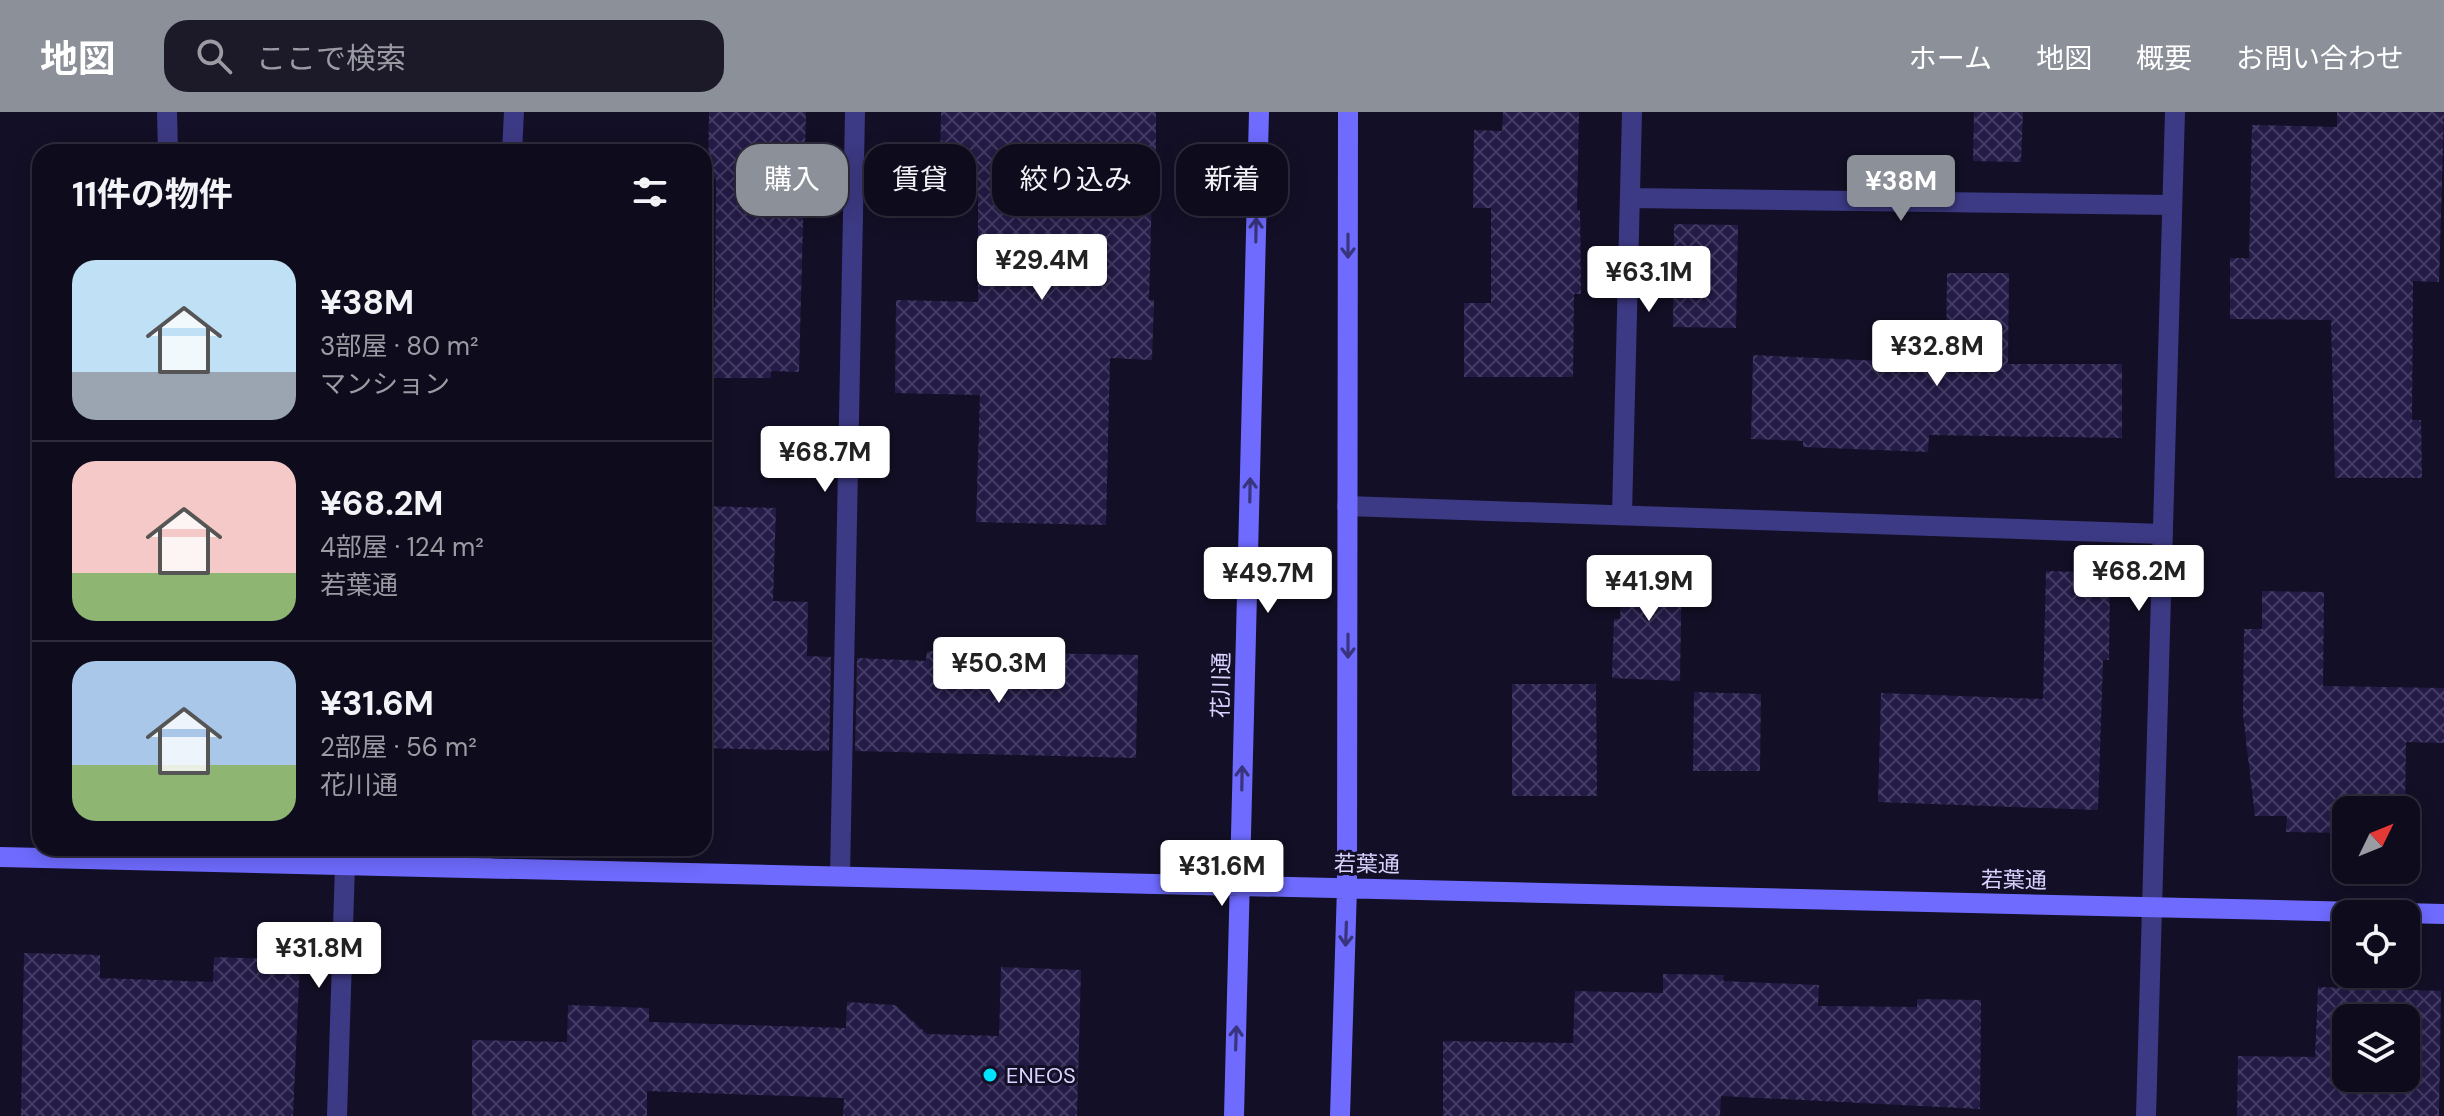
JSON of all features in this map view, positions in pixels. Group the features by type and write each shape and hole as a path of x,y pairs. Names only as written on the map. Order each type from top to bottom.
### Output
{"street":[{"path":"167,112 168,144"},
{"path":"512,144 514,112"},
{"path":"840,876 855,112"},
{"name":"花川通","path":"1234,1116 1259,112"},
{"path":"1340,1116 1347,887 1348,112"},
{"path":"1622,515 1632,112"},
{"path":"2146,1116 2175,112"},
{"path":"1630,198 2172,205"},
{"path":"1347,506 2163,534"},
{"name":"若葉通","path":"0,857 56,856"},
{"name":"若葉通","path":"201,856 345,865 482,858 840,876 2444,914"},
{"path":"337,1116 345,865"}],"building":[{"path":"709,112 806,112 805,144 736,144 736,216 803,216 799,372 771,371 771,378 712,378 716,179 712,179 712,144 709,144"},
{"path":"941,112 1156,112 1156,144 992,144 992,216 1151,216 1149,300 1154,300 1152,360 1110,358 1106,525 976,522 980,395 895,393 896,300 978,302 976,144 941,144"},
{"path":"1503,112 1579,112 1577,210 1580,210 1581,294 1574,294 1573,377 1464,377 1464,303 1491,303 1491,208 1473,208 1474,130 1502,131"},
{"path":"1974,112 2023,112 2021,162 1973,161"},
{"path":"2337,112 2444,112 2439,282 2413,281 2412,420 2421,420 2422,478 2335,478 2331,320 2230,319 2230,258 2249,258 2252,125 2337,127"},
{"path":"1674,224 1738,225 1736,328 1673,327"},
{"path":"1947,273 2009,273 2008,364 2122,364 2122,438 1929,435 1928,452 1803,447 1803,441 1751,439 1753,355 1946,364"},
{"path":"712,506 776,508 773,601 808,602 807,656 831,657 829,751 712,748"},
{"path":"1622,562 1682,564 1680,681 1612,678 1614,619 1620,619"},
{"path":"2046,571 2110,573 2109,660 2103,660 2098,810 1878,802 1881,693 2043,699"},
{"path":"2262,591 2324,592 2323,686 2444,688 2444,743 2406,742 2405,796 2332,796 2332,833 2286,832 2287,816 2255,816 2243,715 2244,629 2262,629"},
{"path":"927,651 1138,655 1136,758 855,751 857,658 926,661"},
{"path":"1512,684 1596,684 1597,796 1512,796"},
{"path":"1694,692 1761,694 1760,771 1693,771"},
{"path":"24,953 100,955 100,978 213,982 214,957 300,960 293,1116 21,1116"},
{"path":"1001,967 1081,970 1077,1116 843,1116 844,1098 647,1091 647,1116 472,1116 472,1040 567,1042 568,1005 649,1008 649,1022 846,1028 847,1002 895,1005 927,1034 999,1036"},
{"path":"1663,974 1724,975 1723,981 1819,985 1818,1006 1917,1007 1917,999 1981,1000 1980,1109 1721,1096 1720,1116 1443,1116 1443,1041 1573,1043 1575,991 1663,993"},
{"path":"2318,987 2441,991 2439,1116 2237,1116 2238,1056 2315,1057"}],"place":[{"name":"ENEOS","path":"990,1075"}]}
